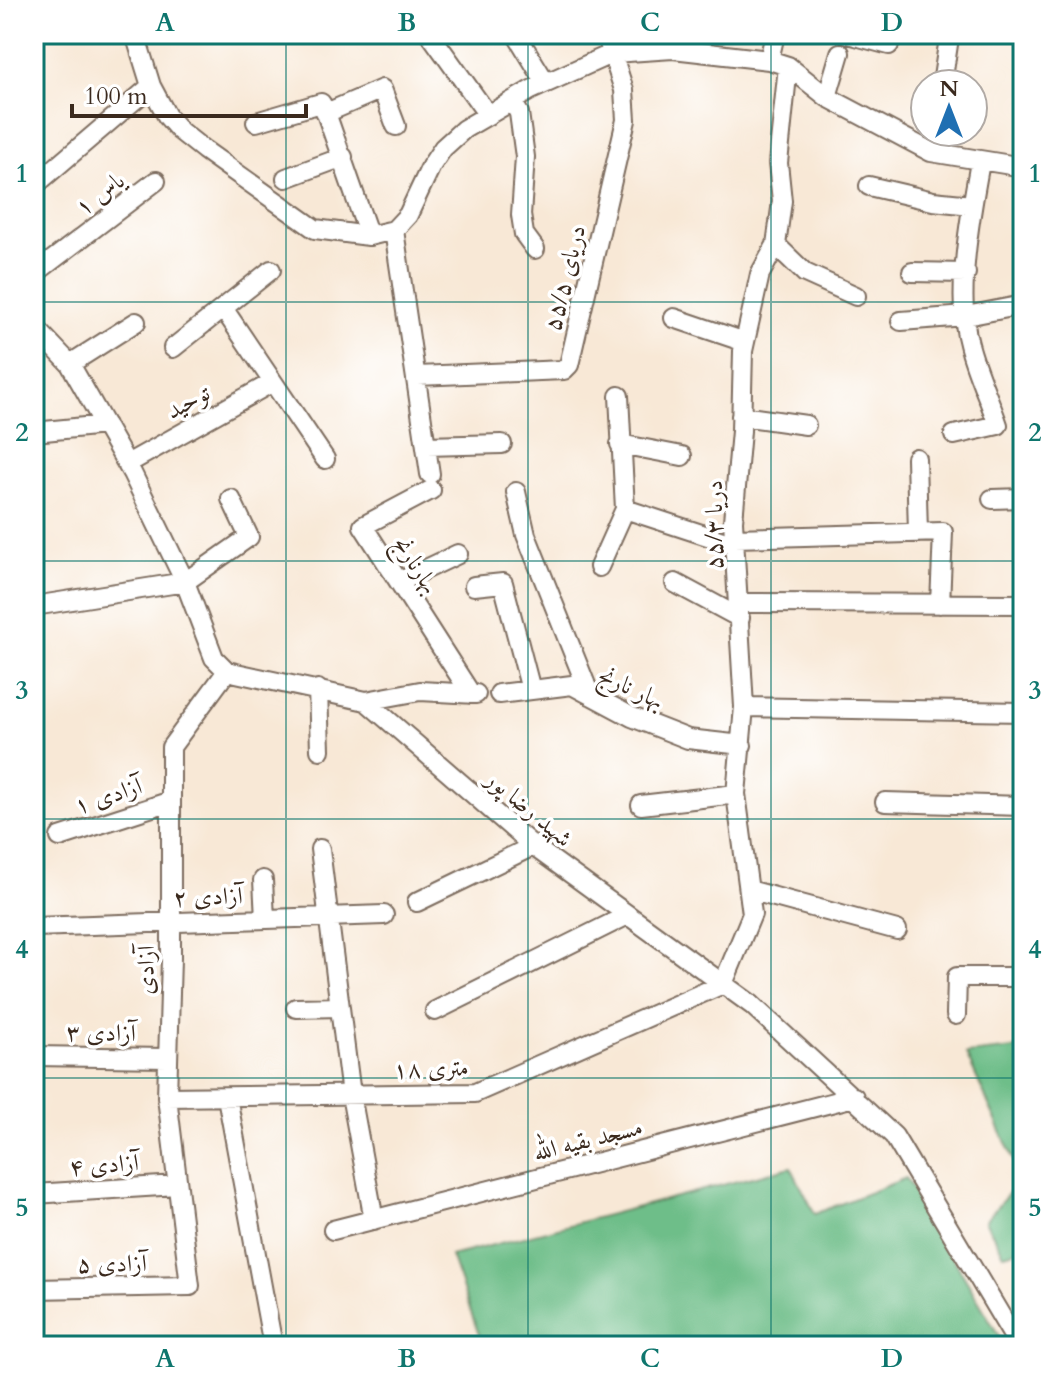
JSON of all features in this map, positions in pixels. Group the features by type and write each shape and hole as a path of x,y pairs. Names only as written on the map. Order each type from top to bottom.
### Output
{"street":[{"path":"135,34 151,86 167,116 180,131 315,229 369,236 394,230 408,215 443,148 464,129 546,83 613,53 673,49 769,60 788,66 827,97 931,152 1023,167"},
{"path":"430,34 488,115"},
{"path":"516,34 546,83"},
{"path":"606,34 613,53"},
{"path":"769,60 775,34"},
{"path":"848,34 889,45"},
{"path":"944,68 949,38"},
{"name":"دریای ۵۵/۵","path":"417,376 564,370 569,365 626,120 624,90 613,53"},
{"path":"827,97 840,53"},
{"name":"دریا ۵۵/۳","path":"723,984 752,914 736,794 744,707 735,541 745,342 760,274 776,245 782,201 778,163 788,66"},
{"path":"34,186 151,86"},
{"path":"256,122 324,108 382,89 396,126"},
{"path":"512,101 519,113 525,157 521,215 524,234 535,249"},
{"path":"324,108 369,236"},
{"path":"931,152 932,148"},
{"path":"286,178 343,157"},
{"path":"954,435 998,425 968,342 966,316 972,205 980,162"},
{"name":"یاس ۱","path":"34,274 156,181"},
{"path":"869,186 933,201 972,205"},
{"path":"394,230 426,446 502,444"},
{"path":"776,245 805,273 856,296"},
{"path":"173,348 271,270"},
{"path":"912,272 966,273"},
{"path":"901,321 966,316 1023,305"},
{"path":"223,308 325,459"},
{"path":"674,318 745,342"},
{"path":"70,364 136,322"},
{"path":"34,326 70,364 127,464 185,582 214,658 227,671"},
{"name":"توحید","path":"127,464 273,382"},
{"path":"599,567 625,509 619,396"},
{"path":"741,416 806,425"},
{"path":"34,432 105,425"},
{"path":"620,444 682,456"},
{"name":"بهارنارنج","path":"366,701 420,691 473,694 363,526 430,482 426,446"},
{"path":"916,458 918,533"},
{"path":"516,492 526,535 590,695"},
{"path":"992,499 1023,498"},
{"path":"34,606 185,582 249,537 231,499"},
{"path":"625,509 735,541 943,532 940,604"},
{"path":"399,582 458,554"},
{"path":"474,586 503,583 531,690"},
{"path":"675,583 740,610 1023,604"},
{"name":"شهید رضا پور","path":"227,671 366,701 533,846 752,1005 886,1126 1019,1346"},
{"name":"آزادی","path":"190,1286 167,1097 171,747 227,671"},
{"name":"بهار نارنج","path":"499,694 572,685 632,717 688,739 742,745"},
{"path":"318,689 320,750"},
{"path":"744,707 1023,712"},
{"path":"641,805 736,794"},
{"name":"آزادی ۱","path":"60,837 171,801"},
{"path":"885,802 1023,806"},
{"path":"417,902 533,846"},
{"path":"320,849 351,1095 374,1220"},
{"path":"263,880 265,919"},
{"path":"749,890 897,930"},
{"name":"آزادی ۲","path":"34,927 384,915"},
{"path":"435,1011 628,915"},
{"path":"956,1015 957,977 1023,977"},
{"name":"۱۸ متری","path":"167,1097 475,1093 723,984"},
{"path":"296,1008 340,1007"},
{"name":"آزادی ۳","path":"34,1056 167,1058"},
{"path":"227,1097 273,1346"},
{"name":"مسجد بقیه الله","path":"333,1230 854,1097"},
{"name":"آزادی ۴","path":"34,1194 177,1185"},
{"name":"آزادی ۵","path":"34,1289 190,1286"}],"green space":[{"path":"1023,1048 1023,1249 1004,1254 985,1221 1022,1178 966,1054"},
{"path":"791,1167 815,1214 906,1178 1005,1346 483,1346 451,1256"}]}
